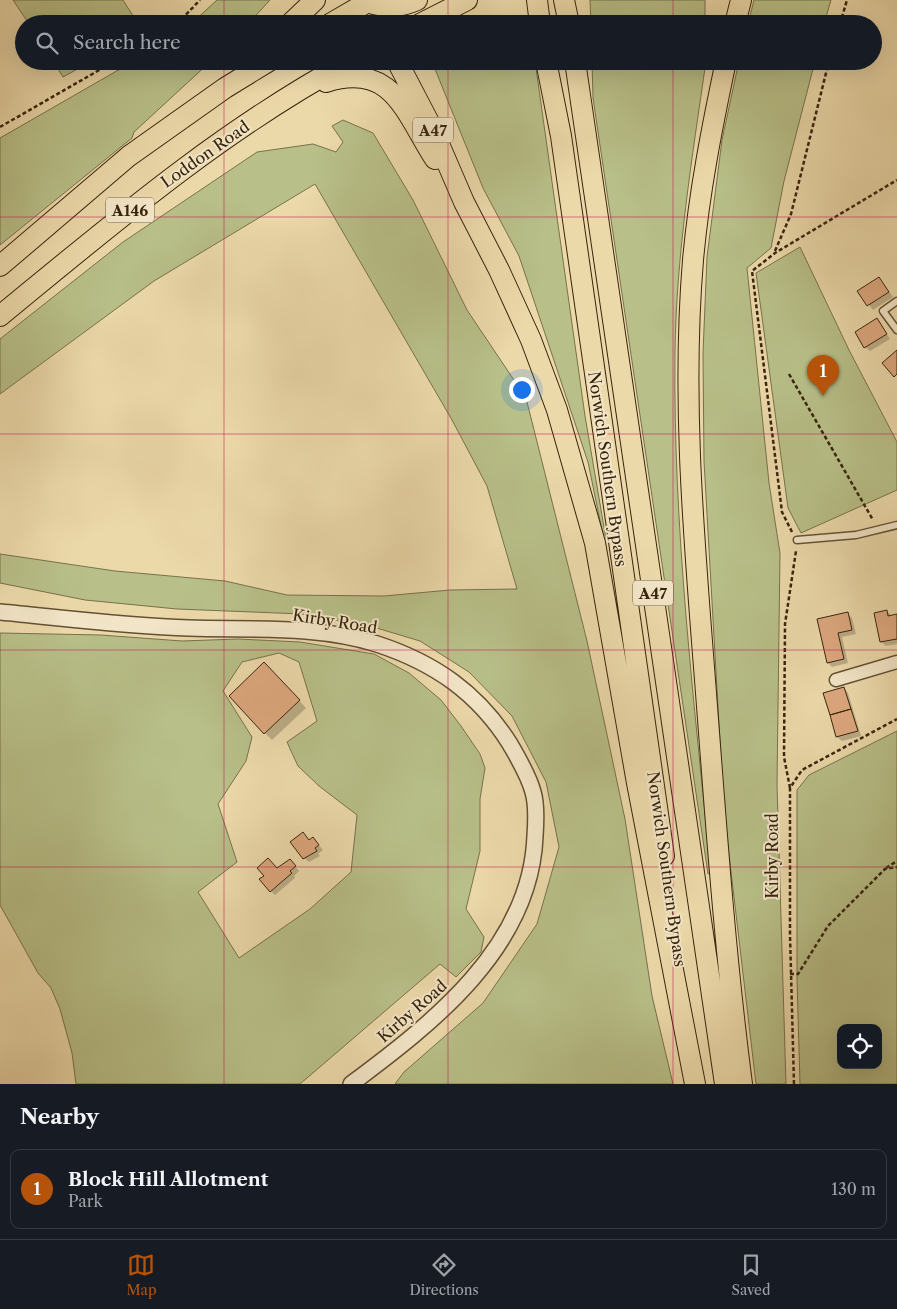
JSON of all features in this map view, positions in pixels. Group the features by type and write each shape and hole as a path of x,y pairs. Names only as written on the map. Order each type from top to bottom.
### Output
{"highway":[{"path":"299,15 315,0"},
{"path":"345,15 368,1 392,8 405,6 416,0"},
{"path":"438,15 467,0"},
{"path":"537,0 539,15"},
{"path":"564,0 567,15"},
{"path":"737,15 741,0"},
{"path":"368,1 374,15"},
{"path":"129,156 197,94 230,70"},
{"name":"A146","path":"0,266 129,156 225,88 254,70"},
{"name":"Loddon Road","path":"0,316 148,194 266,111 335,70"},
{"name":"A47","path":"402,70 433,130 464,202 500,270 531,340 557,410 595,543 637,783 697,1084"},
{"name":"Norwich Southern Bypass","path":"548,70 561,136 611,496 697,1084"},
{"name":"Norwich Southern Bypass","path":"577,70 725,1084"},
{"name":"A47","path":"724,70 708,142 693,260 689,356 690,464 719,872 742,1084"},
{"name":"A47","path":"266,111 327,81 351,76 368,78 381,84 399,101 464,202"}],"street":[{"name":"Kirby Road","path":"0,612 99,622 299,631 376,644 417,660 451,679 478,701 500,728 517,756 533,792 536,823 535,855 529,884 518,912 489,959 462,991 432,1019 351,1084"},
{"path":"836,680 897,662"}],"lane":[{"path":"897,301 883,311 897,330"},
{"path":"797,540 856,535 897,525"}],"path":[{"path":"186,15 200,0"},
{"path":"843,15 847,0"},
{"path":"0,127 100,70"},
{"path":"775,253 791,214 827,70"},
{"path":"797,540 782,512 752,271 775,253 897,180"},
{"path":"789,374 814,414 878,530"},
{"name":"Kirby Road","path":"794,1084 790,974 790,788 784,757 786,624 797,540"},
{"path":"790,788 802,770 897,719"},
{"path":"790,974 798,974 828,926 885,869 897,860"},
{"path":"885,869 897,867"}],"green space":[{"path":"13,0 123,0 132,15 23,15"},
{"path":"217,0 270,0 256,15 201,15"},
{"path":"590,0 705,0 705,15 591,15"},
{"path":"754,0 831,0 827,15 750,15"},
{"path":"59,70 76,70 63,77"},
{"path":"118,70 201,70 134,132 132,138 0,245 0,138"},
{"path":"435,70 536,70 585,416 606,539 604,540 588,462 519,256 483,188"},
{"path":"592,70 705,70 690,171 678,281 675,419 681,549 711,873 708,874 593,98"},
{"path":"737,70 813,70 784,181 771,248 747,268 769,483 780,553 777,785 786,1084 756,1084 724,812 704,461 703,353 707,257 722,140"},
{"path":"343,120 373,133 413,200 467,310 526,398 587,641 625,819 652,996 673,1084 395,1084 404,1072 483,1003 537,924 559,847 546,782 512,716 469,672 420,641 370,626 302,614 177,609 85,600 0,583 0,554 115,571 225,581 287,595 384,596 450,590 517,589 487,486 452,420 315,184 154,281 0,394 0,339 123,242 257,152 313,144 336,152 343,142 332,126"},
{"path":"800,247 849,350 897,442 897,490 801,533 788,508 756,273"},
{"path":"0,633 101,635 182,641 238,639 300,642 374,654 409,673 441,700 480,754 485,768 480,799 480,851 466,909 484,937 481,952 456,977 440,964 300,1084 76,1084 72,1053 60,1009 51,988 38,973 0,905","holes":["279,653 299,662 317,721 287,742 298,766 319,786 357,815 351,872 310,909 239,958 198,892 237,862 218,804 246,761 252,737 223,691 242,662"]},
{"path":"897,731 897,1084 800,1084 797,979 797,790 809,775"}],"building":[{"path":"879,277 889,292 867,306 857,291"},
{"path":"877,318 887,334 864,348 855,332"},
{"path":"897,350 897,374 894,377 882,363"},
{"path":"887,610 888,616 897,614 897,639 880,642 874,613"},
{"path":"848,612 852,630 838,633 844,659 827,663 817,619"},
{"path":"264,662 300,700 264,734 229,696"},
{"path":"844,687 851,709 830,715 823,693"},
{"path":"851,709 858,731 836,737 830,715"},
{"path":"303,832 309,840 313,837 319,845 315,848 317,851 303,859 290,842"},
{"path":"268,858 277,868 290,859 296,866 290,871 292,873 270,892 259,879 264,876 257,868"}],"place":[{"name":"Block Hill Allotment","path":"823,396"}]}
